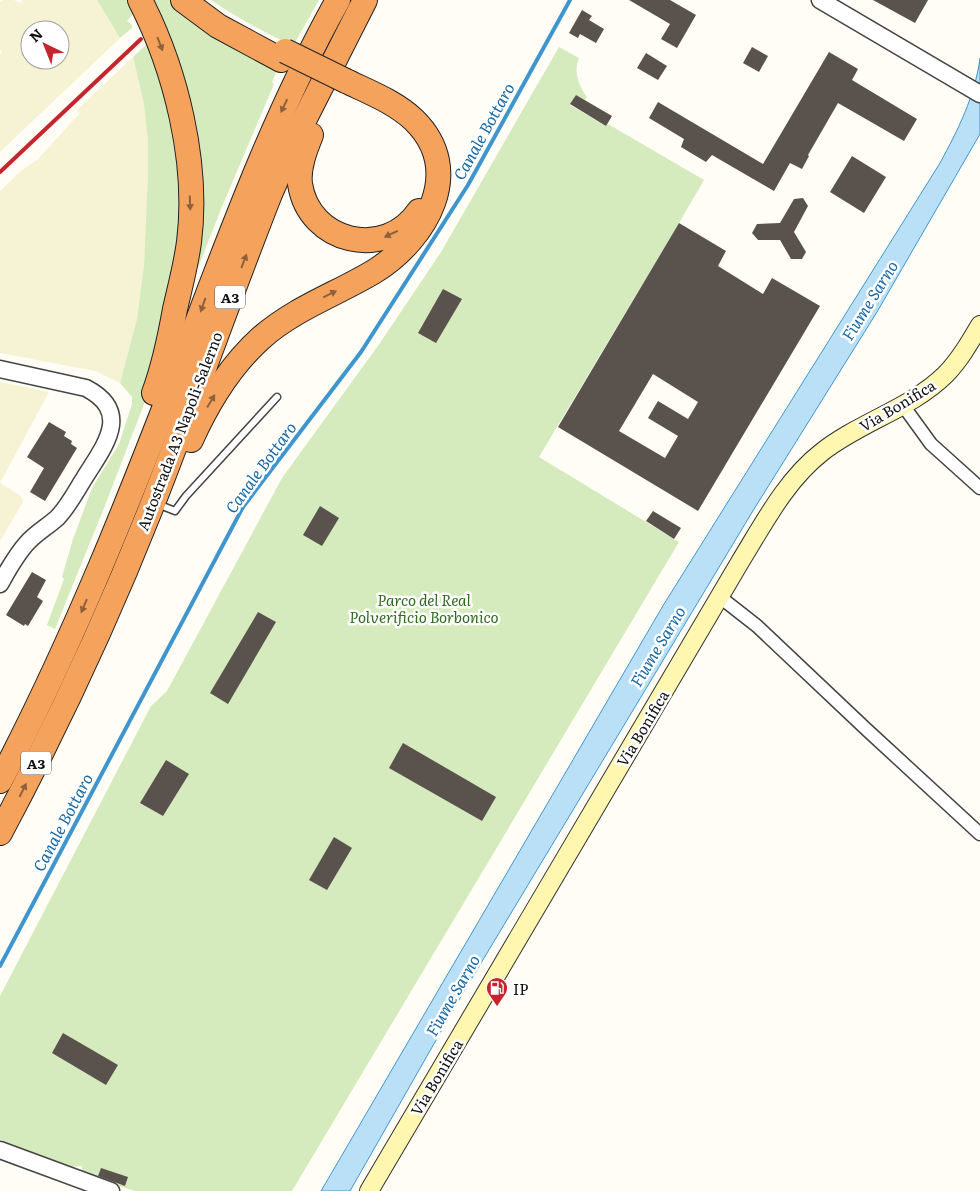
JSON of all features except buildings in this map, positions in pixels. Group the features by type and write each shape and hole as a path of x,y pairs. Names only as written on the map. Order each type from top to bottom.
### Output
{"highway":[{"path":"103,561 124,483 160,378 184,271 190,232 189,172 186,138 179,104 159,41 140,0"},
{"path":"112,601 152,535 199,422 226,377 241,358 261,338 281,322 389,261 413,237 425,220 434,201 439,181 438,161 428,136 414,120 395,105 344,85 218,26 183,0"},
{"path":"198,0 283,56"},
{"name":"Autostrada A3 Napoli-Salerno","path":"0,781 55,671 103,561 223,250 270,135 310,50 338,0"},
{"name":"Autostrada A3 Napoli-Salerno","path":"0,833 71,693 112,601 151,507 270,194 292,144 365,0"},
{"path":"344,85 392,114 409,128 425,149 428,164 429,182 426,199 418,214 406,226 390,235 374,240 359,241 341,237 326,229 313,216 304,199 300,182 301,165 306,146 347,59 378,0"}],"main road":[{"name":"Via Bonifica","path":"369,1191 780,498 793,481 822,452 843,437 924,391 944,376 956,363 980,325"}],"street":[{"path":"820,0 980,94"},
{"path":"0,369 86,388 98,395 107,406 111,416 112,427 104,447 67,505 57,518 27,543 0,584"},
{"path":"902,404 931,444 980,488"},
{"path":"720,597 757,626 980,834"},
{"path":"0,1150 111,1191"}],"lane":[{"path":"165,507 175,511 186,496 277,397"}],"shaded area":[{"path":"14,0 21,3 22,0 97,0 120,38 0,152 0,55 2,51 0,50 0,1"},
{"path":"133,57 144,104 148,141 148,172 144,265 137,319 120,383 95,371 0,353 0,191 21,171 37,160 80,113 76,111"},
{"path":"0,382 49,392 0,483"},
{"path":"0,483 21,496 23,502 0,541"}],"green space":[{"path":"97,0 134,0 138,8 127,21 132,25 132,28 120,38"},
{"path":"149,0 178,0 279,65 272,82 274,84 198,268 192,265 197,232"},
{"path":"211,0 319,0 293,46 231,13"},
{"path":"147,44 154,46 181,159 183,230 148,394 55,629 47,625 64,579 62,577 73,539 92,488 119,444 132,404 132,397 120,383 137,319 144,265 148,172 148,141 144,104 133,57"},
{"name":"Parco del Real Polverificio Borbonico","path":"559,47 579,58 577,63 578,79 587,97 585,100 576,95 570,105 606,126 608,124 704,180 539,457 679,542 292,1191 135,1191 82,1173 82,1166 69,1167 0,1140 0,996 151,706 167,691 282,478 380,343 441,252"}],"water":[{"name":"Fiume Sarno","path":"980,58 980,134 877,312 751,514 463,993 350,1191 321,1191 664,604 940,163 970,99"}],"waterway":[{"name":"Canale Bottaro","path":"0,966 243,507 361,352 468,185 570,0"}],"railway":[{"path":"0,172 141,39"}],"place":[{"name":"IP","path":"497,1007"}]}
